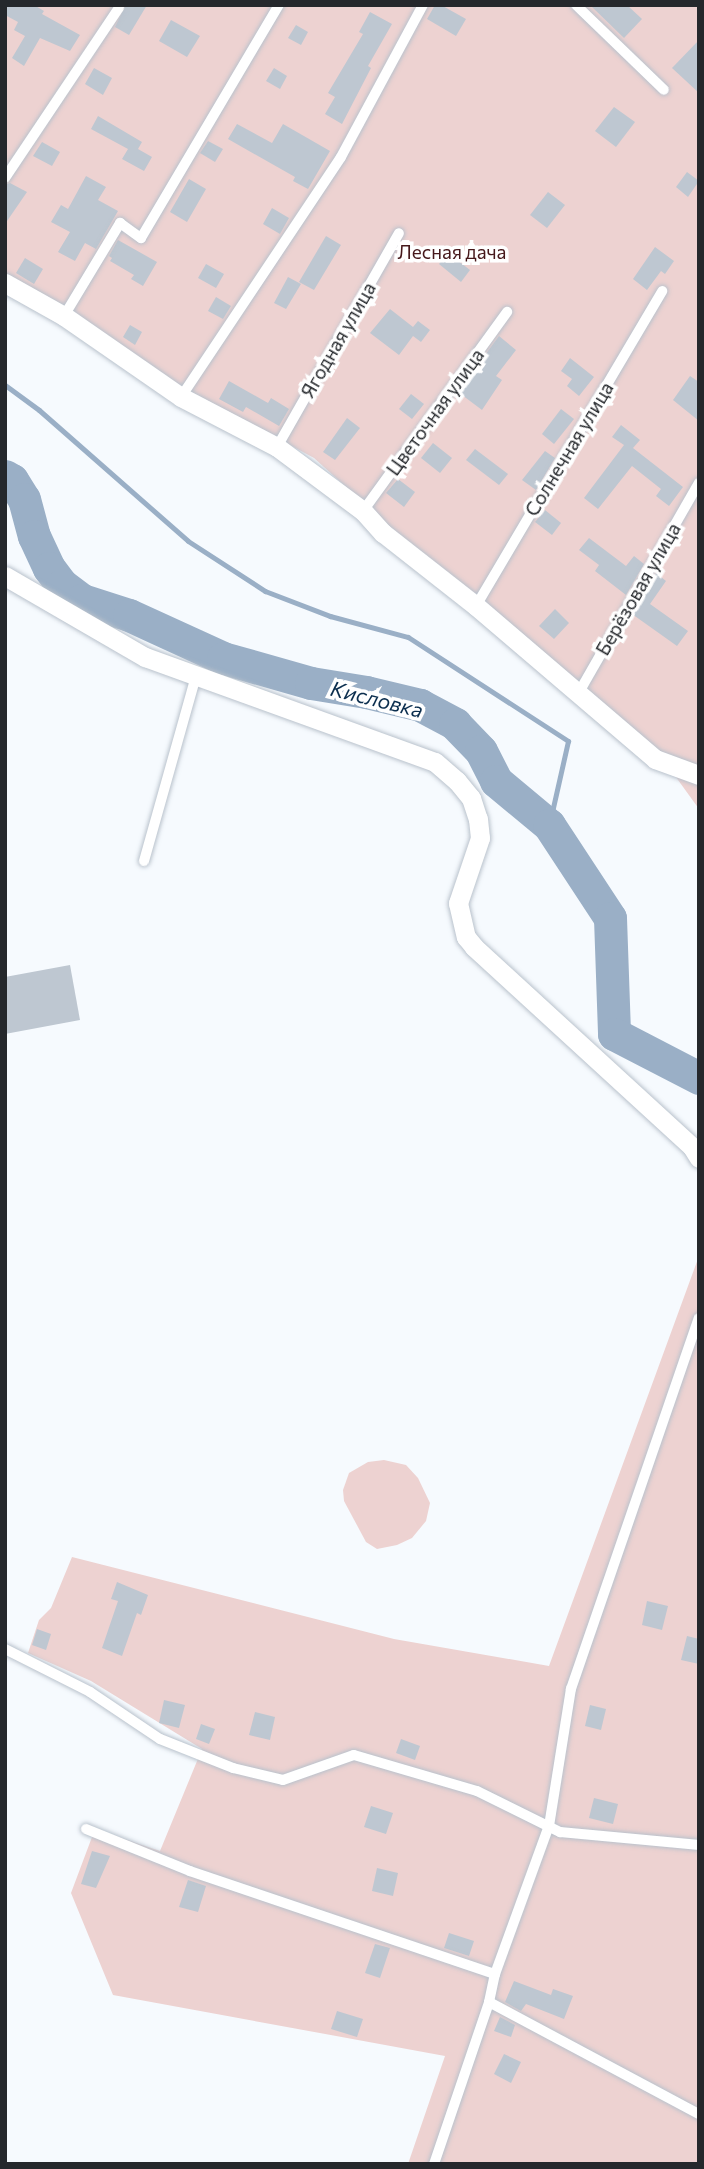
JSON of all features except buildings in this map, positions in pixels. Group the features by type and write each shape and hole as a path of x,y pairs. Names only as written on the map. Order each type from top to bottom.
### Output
{"street":[{"path":"5,283 64,316 181,397 277,447 363,511 383,533 476,606 654,759 699,775"},
{"path":"5,576 145,657 435,762 457,781 471,798 480,838 458,903 466,936 474,947 692,1147 699,1158"}],"lane":[{"path":"64,316 120,223 141,238 279,5"},
{"path":"181,397 341,157 423,5"},
{"path":"576,5 664,90"},
{"path":"5,178 119,8"},
{"name":"Ягодная улица","path":"277,447 399,233"},
{"name":"Солнечная улица","path":"476,606 662,291"},
{"name":"Цветочная улица","path":"363,511 507,312"},
{"name":"Берёзовая улица","path":"578,694 699,483"},
{"path":"144,861 196,676"},
{"path":"434,2164 489,2002 495,1974 549,1826 571,1689 699,1318"},
{"path":"5,1649 90,1692 160,1739 233,1768 283,1780 354,1755 477,1791 560,1832 699,1846"},
{"path":"86,1829 190,1871 495,1974"},
{"path":"489,2002 699,2114"}],"green space":[{"name":"Лесная дача","path":"5,5 699,5 699,809 660,755 417,551 314,458 5,291"},
{"path":"699,1256 699,2164 408,2164 445,2056 113,1995 71,1893 95,1829 160,1851 202,1749 91,1681 28,1653 39,1620 51,1608 72,1557 394,1639 549,1666"},
{"path":"384,1460 406,1465 418,1478 430,1503 426,1521 412,1538 397,1545 377,1549 366,1542 344,1501 343,1490 349,1473 368,1462"}],"waterway":[{"path":"5,385 39,410 188,541 265,591 330,616 408,637 568,741 549,825"},
{"name":"Кисловка","path":"5,476 12,480 24,499 34,536 49,568 62,585 82,600 129,615 223,658 311,683 420,705 455,724 481,751 496,781 549,825 610,918 614,1034 699,1078"}]}
